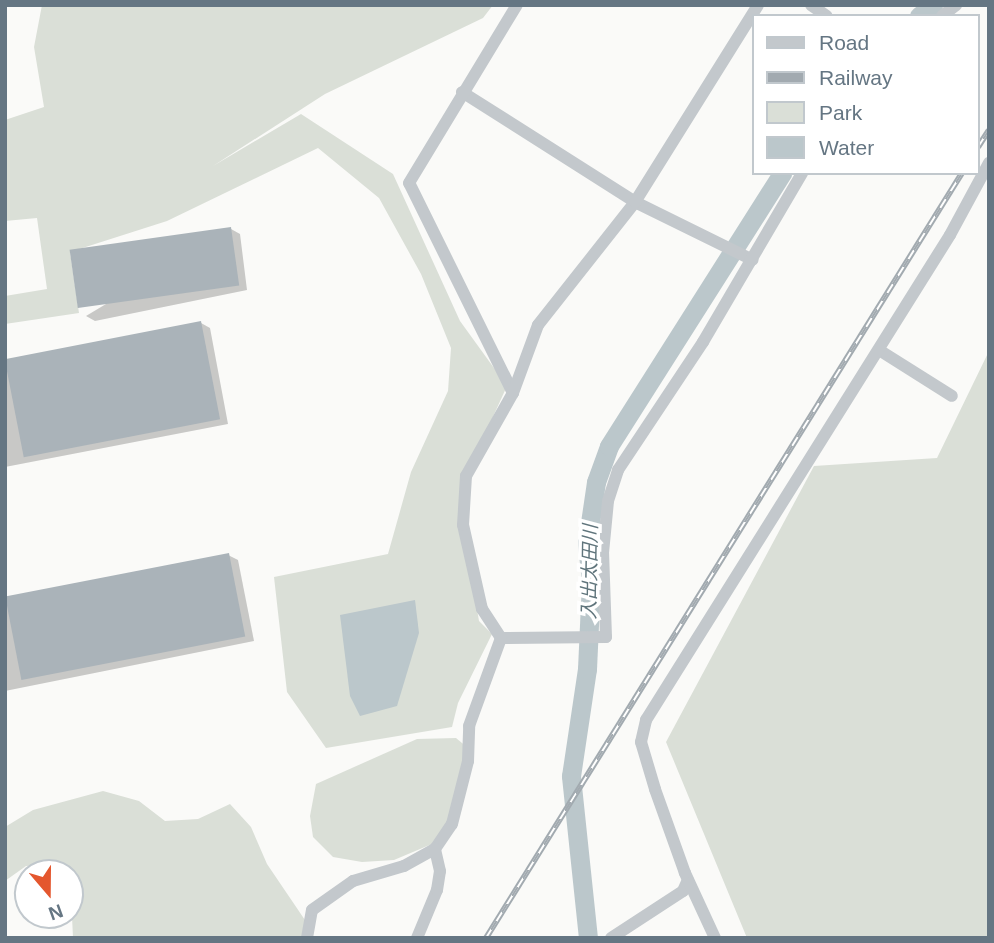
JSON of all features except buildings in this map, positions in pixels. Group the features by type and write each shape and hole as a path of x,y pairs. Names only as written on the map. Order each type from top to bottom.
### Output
{"street":[{"path":"513,393 409,183 517,5"},
{"path":"501,638 482,609 460,513 473,457 513,393 538,325 635,202 752,15"},
{"path":"462,92 635,202 753,260"},
{"path":"715,938 688,880 641,742 646,720 879,350 989,163"},
{"path":"501,638 606,637 603,553 608,501 618,470 753,260 802,175"},
{"path":"879,350 952,396"},
{"path":"307,938 312,910 353,881 404,866 435,849 452,824 468,761 469,726 501,638"},
{"path":"417,938 437,890 440,871 435,849"},
{"path":"611,938 683,891 688,880"}],"green space":[{"path":"42,5 493,5 483,18 325,94 213,166 301,114 393,174 460,321 507,386 466,476 463,525 479,621 492,634 458,703 452,727 326,748 287,692 274,577 388,554 411,472 448,391 451,348 421,274 379,198 318,148 167,221 70,252 79,313 5,324 5,296 47,289 37,218 5,221 5,120 44,107 34,47"},
{"path":"989,351 989,938 747,938 666,742 814,466 937,458"},
{"path":"456,738 468,748 464,795 439,841 394,860 362,862 333,857 313,837 310,816 316,784 417,739"},
{"path":"103,791 139,801 165,821 198,819 230,804 251,827 267,864 309,926 305,938 73,938 73,929 84,929 84,859 14,859 14,875 5,881 5,827 33,810"}],"water":[{"path":"415,600 419,633 397,706 360,716 350,696 340,615"}],"waterway":[{"name":"入出太田川","path":"922,14 933,5"},
{"name":"入出太田川","path":"588,938 571,776 587,669 591,582 587,543 596,482 609,446 781,175"}],"railway":[{"path":"980,144 989,130"},
{"path":"486,938 961,175"}]}
